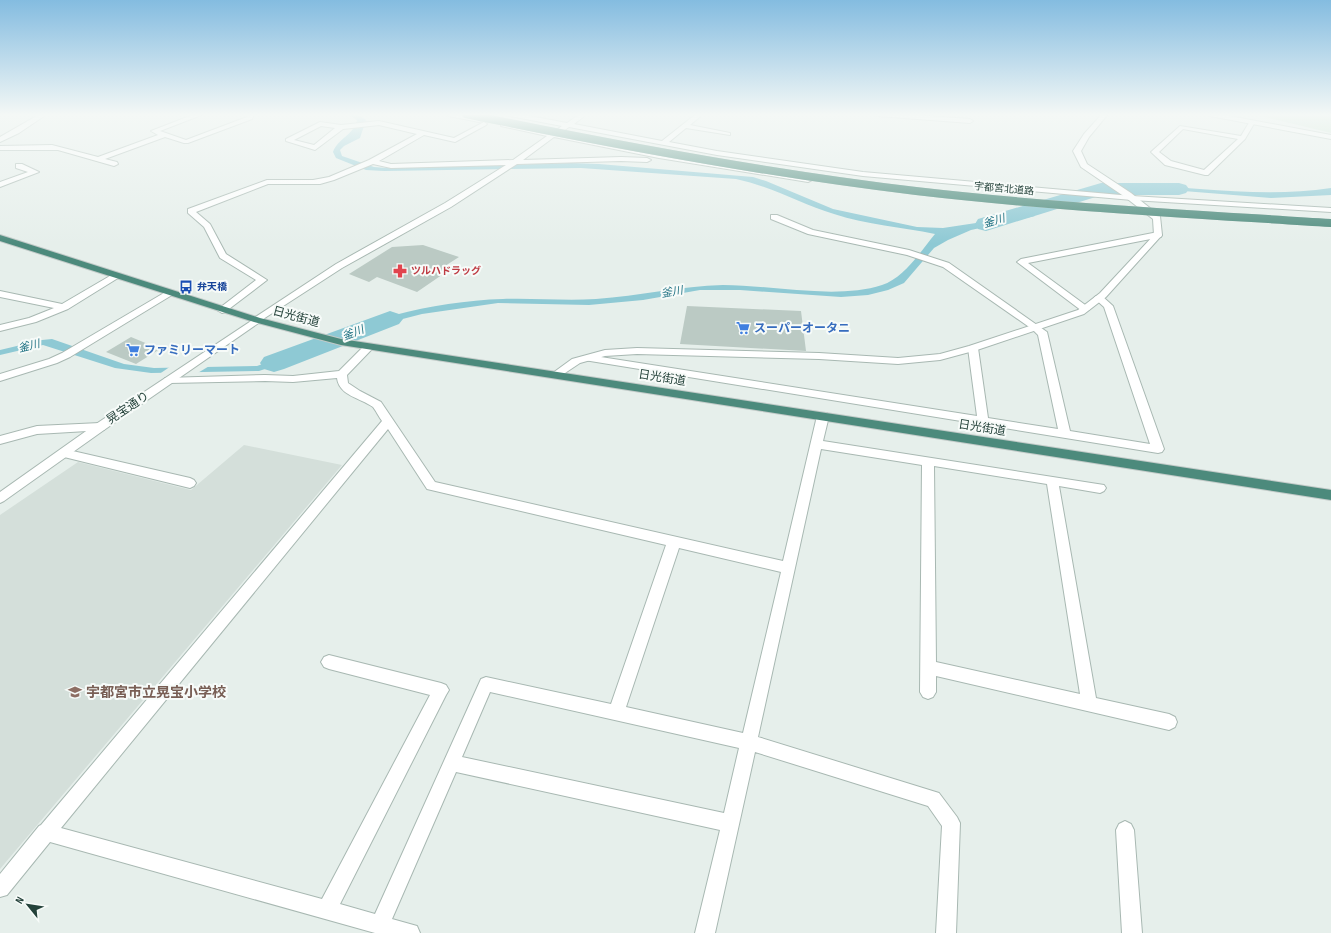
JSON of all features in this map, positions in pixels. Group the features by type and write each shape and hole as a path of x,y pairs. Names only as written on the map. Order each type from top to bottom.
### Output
{"highway":[{"name":"宇都宮北道路","path":"687,158 811,177 915,191 1134,210 1331,224"},
{"name":"宇都宮北道路","path":"729,158 813,171 914,184 1106,201 1331,215"},
{"name":"日光街道","path":"0,238 222,310 341,342 1331,495"}],"street":[{"path":"93,158 114,164"},
{"path":"98,159 102,158"},
{"path":"222,310 262,280 223,256 207,226 191,211 267,182 276,180 300,183 321,182 380,158"},
{"name":"晃宝通り","path":"0,498 100,427 257,320 340,266 448,205 523,158"},
{"path":"372,162 391,166 621,159 654,161 657,158"},
{"path":"668,158 764,174 930,195 1152,214 1331,224"},
{"path":"749,158 863,174 1130,197 1331,210"},
{"path":"555,374 576,361 605,353 637,351 687,351 819,356 898,361 940,357 973,348 1035,326 1081,312 1118,280 1158,235 1157,218 1084,165 1080,158"},
{"path":"1162,158 1168,163 1205,173 1222,158"},
{"path":"0,185 35,172 19,166"},
{"path":"774,218 811,232 909,253 946,265 1035,326 1043,334 1065,434"},
{"path":"1085,309 1021,262 1158,235"},
{"path":"0,328 29,323 46,316 65,307 115,276"},
{"path":"0,378 53,361 66,355 169,293"},
{"path":"0,294 65,307"},
{"path":"588,358 1158,449 1108,306 1099,298"},
{"path":"173,377 293,379 342,374 368,347"},
{"path":"973,348 983,421"},
{"path":"342,374 343,384 356,394 377,405 431,486 788,568"},
{"path":"705,933 823,416"},
{"path":"0,888 45,832 388,422"},
{"path":"0,440 37,430 100,427"},
{"path":"817,444 1100,488"},
{"path":"64,452 190,483"},
{"path":"928,461 928,692"},
{"path":"1052,480 1089,704"},
{"path":"616,713 674,542"},
{"path":"327,910 441,690 329,662"},
{"path":"928,667 1169,722"},
{"path":"380,925 486,684 749,742 933,799 951,823 946,933"},
{"path":"452,763 730,823"},
{"path":"1125,830 1132,933"},
{"path":"45,832 410,933"}],"shaded area":[{"name":"宇都宮市立晃宝小学校","path":"244,445 342,465 0,869 0,515 78,462 191,490"}],"water":[{"path":"336,158 346,158 374,167 387,168 571,163 753,177 833,209 917,227 943,228 976,223 1025,211 1035,216 971,230 948,240 934,248 904,283 888,290 868,295 841,297 740,290 700,290 643,300 589,305 498,303 422,314 391,322 353,336 341,333 395,315 435,306 476,301 515,299 596,299 691,287 723,285 824,292 864,289 882,285 898,276 912,263 935,234 846,218 761,186 736,179 581,168 384,171 366,170"},
{"path":"1130,185 1256,192 1306,191 1331,188 1331,195 1271,198 1171,190 1136,190"},
{"path":"52,339 124,364 154,368 257,366 313,346 322,350 259,371 151,373 115,368 43,345 0,355 0,350"}],"pier":[{"path":"211,365 196,374 158,375 171,366"}],"building":[{"name":"ツルハドラッグ","path":"423,245 459,257 445,266 452,268 417,292 377,277 369,282 349,274 392,247"},
{"name":"スーパーオータニ","path":"687,306 801,311 806,351 680,344"},
{"name":"ファミリーマート","path":"131,337 160,349 136,364 106,352"}],"waterway":[{"name":"釜川","path":"986,224 1101,189 1179,189"},
{"name":"釜川","path":"274,363 390,319"}],"place":[{"name":"ツルハドラッグ","path":"400,271"},
{"name":"弁天橋","path":"186,287"},
{"name":"スーパーオータニ","path":"743,328"},
{"name":"ファミリーマート","path":"133,350"},
{"name":"宇都宮市立晃宝小学校","path":"75,692"}]}
